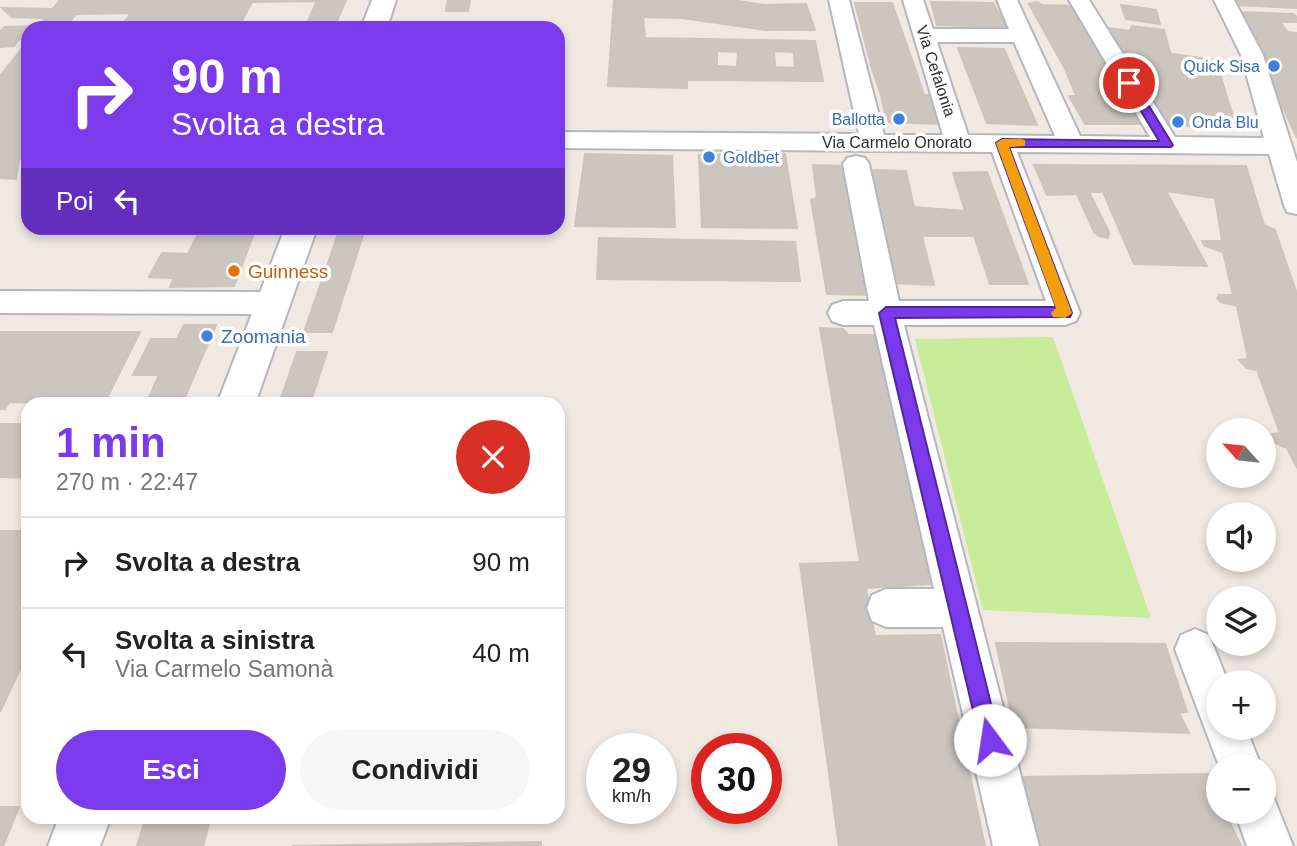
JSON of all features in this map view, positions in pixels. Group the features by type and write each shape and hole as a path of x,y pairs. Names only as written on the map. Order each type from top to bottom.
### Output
{"main road":[{"path":"376,21 384,0"},
{"path":"239,397 298,235"},
{"path":"74,846 82,824"}],"street":[{"path":"839,0 886,313 1016,846"},
{"name":"Via Cefalonia","path":"913,0 958,143"},
{"path":"1007,0 1071,144"},
{"path":"1079,0 1167,145"},
{"path":"1224,0 1252,55 1264,88 1278,146 1297,205"},
{"path":"925,36 1023,35"},
{"name":"Via Carmelo Onorato","path":"565,140 864,153 958,143 1278,146"},
{"path":"842,313 1065,313 1002,143"},
{"path":"0,302 273,303"},
{"path":"886,608 958,608"},
{"path":"1195,649 1206,678"},
{"path":"1262,824 1270,846"}],"green space":[{"path":"1053,337 1151,618 983,610 915,339"}],"building":[{"path":"60,0 346,0 337,21 308,21 317,1 252,2 242,21 125,21 131,13 76,14 70,21 43,21"},
{"path":"448,0 470,0 468,11 446,11"},
{"path":"614,0 732,0 764,5 806,4 815,30 765,30 682,18 643,17 645,38 815,41 823,81 687,80 687,88 608,86","holes":["717,51 738,52 737,67 717,66","774,51 794,52 795,68 775,67"]},
{"path":"1234,0 1297,0 1297,8 1237,5"},
{"path":"931,2 993,3 1007,27 937,25"},
{"path":"1037,2 1042,5 1071,6 1106,68 1064,67 1029,4"},
{"path":"855,3 892,3 915,68 872,69"},
{"path":"1121,5 1156,10 1160,24 1126,19"},
{"path":"2,8 51,9 44,18 12,17"},
{"path":"1239,12 1294,14 1297,18 1297,22 1280,22 1288,32 1297,33 1297,138"},
{"path":"1132,26 1164,30 1175,71 1193,73 1198,98 1228,101 1237,127 1161,125 1145,102 1157,101 1147,82 1137,82 1107,28 1130,31"},
{"path":"5,27 21,27 21,39 14,46 0,47 0,31"},
{"path":"958,48 1004,49 1037,125 987,123"},
{"path":"21,50 21,159 16,179 0,178 0,76"},
{"path":"1172,54 1216,60 1221,77 1175,71"},
{"path":"1064,67 1106,68 1121,95 1076,95"},
{"path":"915,68 924,95 881,95 872,69"},
{"path":"1193,73 1221,77 1228,101 1198,98"},
{"path":"881,95 933,95 941,124 887,122"},
{"path":"1124,95 1140,124 1085,124 1069,96"},
{"path":"585,154 672,156 675,227 575,226"},
{"path":"785,154 797,228 702,227 699,155"},
{"path":"813,165 843,166 870,295 827,294 811,200 817,198"},
{"path":"1034,165 1246,166 1264,225 1275,230 1297,294 1297,468 1287,448 1276,443 1276,434 1280,433 1257,370 1247,368 1239,360 1248,359 1237,306 1221,302 1217,298 1219,295 1233,295 1223,252 1205,246 1202,241 1222,241 1215,198 1166,191 1207,266 1134,264 1103,192 1089,192 1109,232 1108,238 1094,232 1077,194 1047,195"},
{"path":"871,170 906,171 914,207 965,211 953,173 987,172 1028,284 990,284 974,236 922,236 934,285 894,283"},
{"path":"198,235 253,235 234,286 170,287 174,278 149,277 162,253 188,254"},
{"path":"338,235 363,235 332,332 304,332"},
{"path":"599,238 795,242 800,281 597,279"},
{"path":"184,325 216,325 185,397 149,397 159,375 133,375 151,339 177,339"},
{"path":"820,328 843,329 848,335 876,335 932,584 866,588 875,636 940,635 985,846 839,846 800,564 860,562"},
{"path":"0,332 140,332 108,397 21,397 21,402 9,402 5,409 0,409"},
{"path":"297,352 327,352 312,397 281,397"},
{"path":"0,424 21,424 21,478 0,477"},
{"path":"0,531 21,531 21,667 0,712"},
{"path":"996,643 1165,644 1187,712 1179,713 1189,733 1014,727"},
{"path":"1206,774 1206,824 1231,824 1241,846 1040,846 1022,777"},
{"path":"0,807 19,807 3,846 0,846"},
{"path":"144,824 209,824 203,846 137,846"},
{"path":"541,842 541,846 292,846"}],"slow traffic":[{"path":"1021,143 1002,143 1065,313 1058,313"}],"place":[{"name":"Quick Sisa","path":"1274,66"},
{"name":"Ballotta","path":"899,119"},
{"name":"Onda Blu","path":"1178,122"},
{"name":"Goldbet","path":"709,157"},
{"name":"Guinness","path":"234,271"},
{"name":"Zoomania","path":"207,336"}],"route":[{"path":"990,740 886,313 1065,313 1002,143 1167,145 1129,83"}]}
